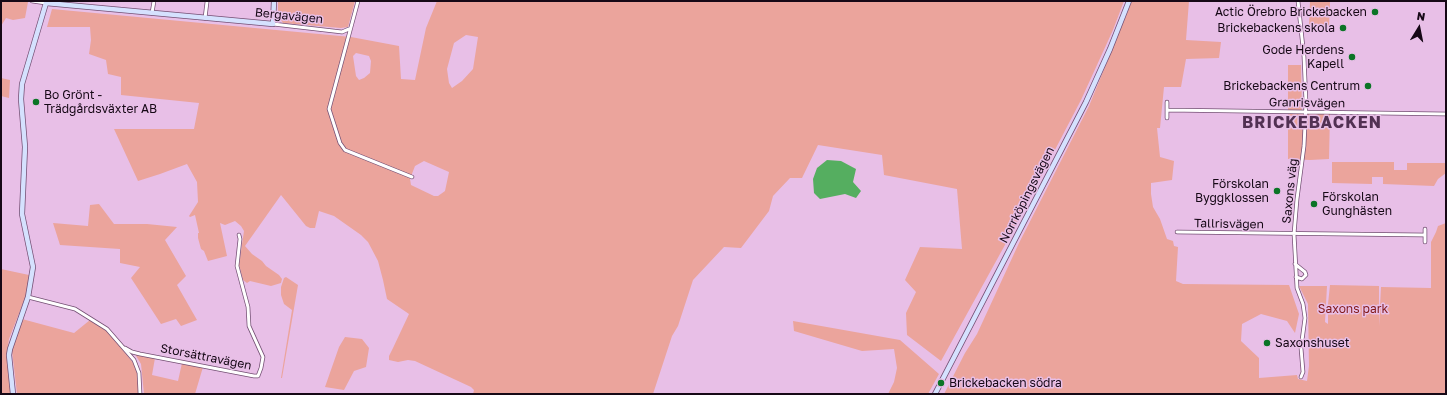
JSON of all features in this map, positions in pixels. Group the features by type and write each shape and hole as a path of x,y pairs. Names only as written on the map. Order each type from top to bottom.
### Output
{"street":[{"name":"Bergavägen","path":"32,1 342,32 347,31 350,28"},
{"path":"152,13 154,1"},
{"path":"274,1 274,24"},
{"path":"358,1 329,109 340,143 345,150 412,177"},
{"name":"Norrköpingsvägen","path":"935,394 1080,114 1129,1"},
{"name":"Saxons väg","path":"1298,1 1306,83 1304,146 1296,199 1294,234 1297,288 1303,304 1305,318 1301,348 1303,372 1301,377"},
{"path":"205,18 207,2"},
{"path":"13,394 9,355 28,297 33,267 22,214 25,147 21,91 24,76 46,3"},
{"path":"1167,102 1168,118"},
{"name":"Granrisvägen","path":"1168,110 1446,114"},
{"path":"1425,229 1425,242"},
{"name":"Tallrisvägen","path":"1177,232 1425,235"},
{"name":"Storsättravägen","path":"124,348 132,352 258,376 263,357 249,326 248,307 237,266 240,239 239,235"},
{"name":"Saxons väg","path":"1296,264 1306,275 1302,279 1296,277"},
{"path":"28,297 75,309 105,327 134,360 138,368 140,394"}],"green space":[{"path":"1,1 28,2 25,18 13,20 6,18 1,26"},
{"path":"278,1 355,1 348,27 341,28 283,23 278,16"},
{"path":"437,1 1124,1 1113,30 1081,100 1011,234 941,361 907,335 906,313 916,292 905,280 920,247 962,249 957,189 884,175 882,155 818,145 802,178 790,178 773,196 769,211 741,248 724,247 693,280 678,326 672,336 653,394 473,394 474,390 471,387 415,361 408,360 398,362 389,360 389,356 409,314 387,299 378,261 368,242 361,235 334,216 319,211 315,228 306,226 281,195 245,246 266,266 279,275 282,279 281,283 271,286 250,281 247,283 243,280 239,265 244,231 235,221 225,225 220,223 227,256 208,261 204,251 201,249 195,215 189,216 198,202 197,182 187,164 138,181 114,129 194,129 199,103 121,95 121,77 108,74 106,60 89,54 91,40 90,27 47,27 52,9 351,37 399,46 401,79 415,80 426,28","holes":["466,35 478,37 473,69 462,81 452,88 449,83 447,69 454,43","356,53 369,56 371,61 370,73 359,80 356,76 353,56","424,161 449,172 445,191 438,196 434,196 411,185 410,179 415,166"]},
{"name":"Saxons park","path":"1132,1 1189,1 1186,40 1221,42 1219,58 1186,59 1181,87 1164,87 1160,128 1157,128 1160,157 1174,161 1172,180 1151,183 1151,194 1153,207 1160,219 1167,239 1173,241 1174,246 1178,247 1176,281 1183,284 1289,285 1299,314 1295,333 1287,321 1261,314 1242,324 1241,341 1259,358 1259,378 1297,375 1298,379 1307,381 1309,366 1308,304 1299,286 1327,286 1325,322 1328,324 1330,285 1379,286 1379,326 1381,287 1431,288 1431,242 1438,226 1446,223 1446,394 944,394 965,353 977,334 1019,243 1089,106"},
{"path":"1310,1 1330,1 1329,26 1309,26"},
{"path":"1288,65 1301,65 1302,114 1330,114 1329,159 1288,159"},
{"path":"1,78 10,80 9,98 1,96"},
{"path":"1332,162 1394,162 1394,170 1407,170 1407,163 1446,163 1446,173 1438,179 1434,186 1383,184 1383,177 1372,177 1372,184 1332,183"},
{"path":"99,204 114,224 147,224 177,227 165,240 186,276 177,285 197,320 181,326 176,319 161,324 131,278 140,267 120,263 120,249 60,245 53,223 88,226 90,205"},
{"path":"1,269 29,275 27,293 9,339 7,354 12,394 1,394"},
{"path":"286,277 298,285 281,378 292,310 284,304 281,295 281,287 284,278"},
{"path":"22,319 74,333 90,320 108,332 135,365 138,377 138,394 17,394 12,351"},
{"path":"793,321 900,340 939,374 928,394 888,394 894,382 897,368 894,349 862,351 794,331"},
{"path":"345,337 362,339 369,348 366,367 354,371 344,390 325,387 339,347"},
{"path":"135,354 155,358 152,375 178,381 182,363 203,367 195,394 144,394 141,364"}],"shaded area":[{"path":"827,160 841,161 856,169 853,182 861,191 856,198 845,194 820,199 814,193 813,179 817,168"}],"place":[{"name":"Actic Örebro Brickebacken","path":"1375,12"},
{"name":"Brickebackens skola","path":"1343,28"},
{"name":"Gode Herdens Kapell","path":"1352,57"},
{"name":"Brickebackens Centrum","path":"1368,86"},
{"name":"Bo Grönt - Trädgårdsväxter AB","path":"36,102"},
{"name":"Förskolan Byggklossen","path":"1277,191"},
{"name":"Förskolan Gunghästen","path":"1314,204"},
{"name":"Saxonshuset","path":"1267,343"},
{"name":"Brickebacken södra","path":"941,383"}],"district":[{"name":"BRICKEBACKEN","path":"1312,123"}]}
